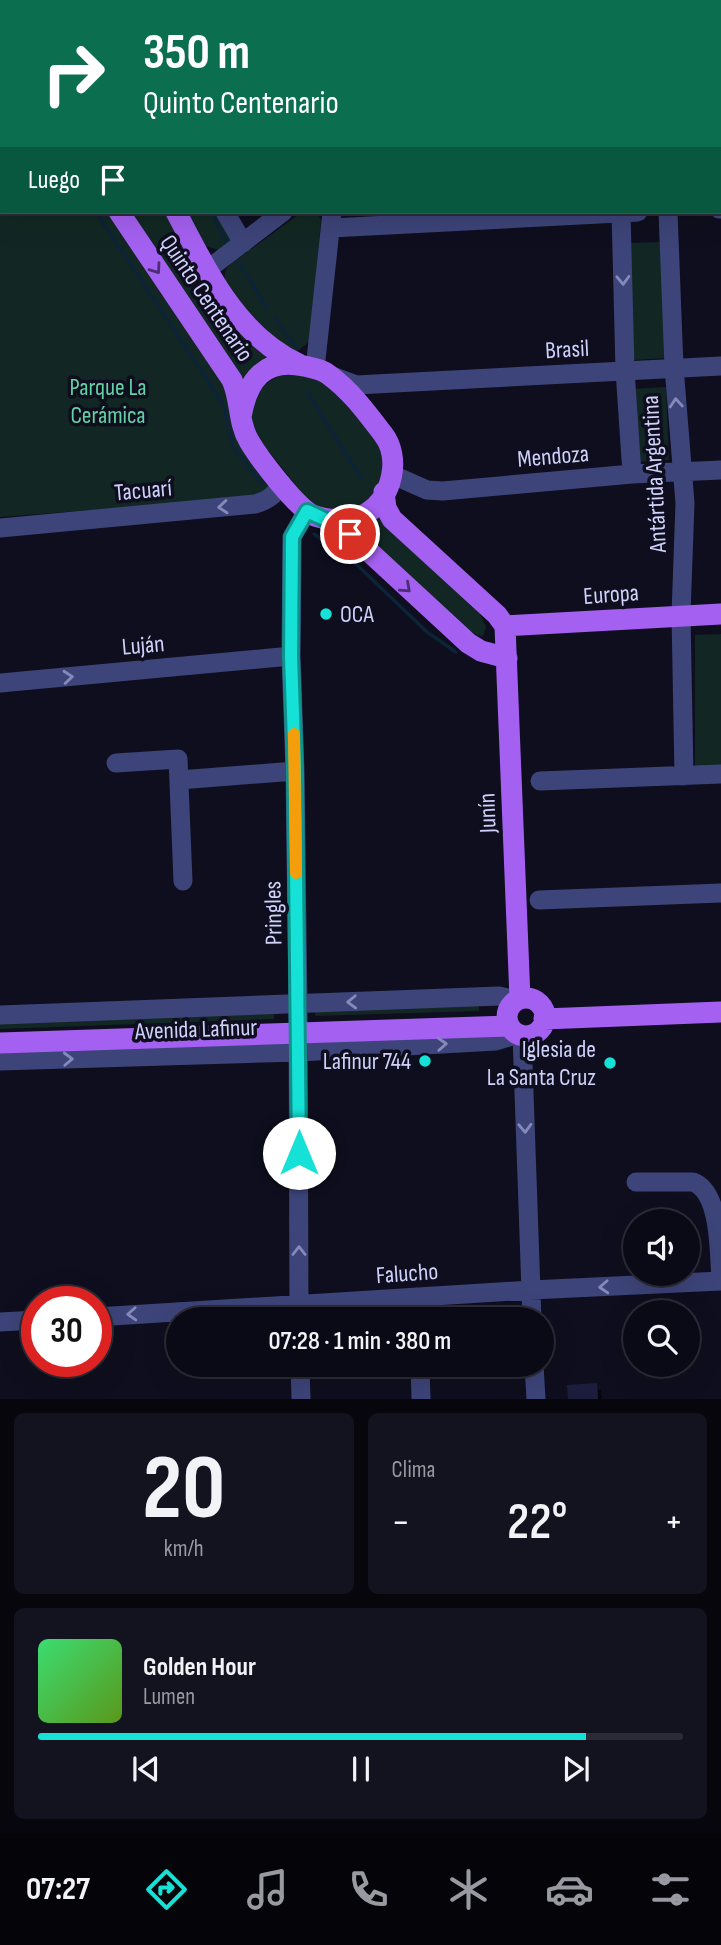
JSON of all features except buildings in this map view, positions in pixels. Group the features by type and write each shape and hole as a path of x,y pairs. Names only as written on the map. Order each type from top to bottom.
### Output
{"main road":[{"name":"Quinto Centenario","path":"120,214 232,380 239,396 241,417"},
{"name":"Quinto Centenario","path":"177,214 207,270 249,330 284,357 315,369"},
{"path":"505,626 497,615 392,519 386,508 393,458 387,439 366,411 315,369 284,364 261,373 253,380 245,397 241,417 249,441 281,483 311,513 350,534 468,643 481,651 508,658"},
{"path":"311,513 337,519 356,518 377,505 388,483"},
{"name":"Europa","path":"505,626 721,614"},
{"name":"Junín","path":"505,626 508,658 515,1018"},
{"path":"530,999 539,1004 544,1019 538,1031 531,1035 515,1018 530,999"},
{"path":"544,1019 721,1012"},
{"name":"Avenida Lafinur","path":"0,1043 515,1018"},
{"name":"Avenida Lafinur","path":"0,1032 298,1028"}],"street":[{"path":"226,214 243,243"},
{"path":"207,270 279,214"},
{"path":"315,369 331,220 548,214"},
{"name":"Antártida Argentina","path":"621,214 625,370 632,474"},
{"name":"Antártida Argentina","path":"668,214 674,367 685,503 681,615 684,776"},
{"name":"Brasil","path":"315,369 356,385 721,366"},
{"name":"Brasil","path":"387,439 372,413 372,398 383,389 415,383"},
{"name":"Mendoza","path":"388,483 443,491 632,474 721,470"},
{"name":"Tacuarí","path":"0,528 255,504 270,498 281,483"},
{"name":"Pringles","path":"299,1307 292,537 311,513"},
{"name":"Luján","path":"0,684 291,656"},
{"path":"116,763 178,759 183,881"},
{"path":"179,780 295,771"},
{"path":"540,781 721,774"},
{"path":"539,900 721,893"},
{"name":"Avenida Lafinur","path":"0,1015 298,1028 496,1041 515,1018"},
{"name":"Junín","path":"515,1018 532,1307"},
{"name":"Avenida Lafinur","path":"0,1061 298,1028"},
{"path":"636,1182 692,1182 706,1190 717,1212 721,1281"},
{"name":"Falucho","path":"338,1307 417,1297 721,1281"},
{"path":"417,1297 417,1307"},
{"name":"Falucho","path":"112,1317 166,1315"},
{"path":"0,1322 21,1321"},
{"path":"300,1377 301,1399"},
{"path":"420,1377 421,1399"},
{"path":"535,1377 536,1399"}],"green space":[{"name":"Parque La Cerámica","path":"0,214 112,214 226,382 270,488 262,497 0,517"},
{"path":"126,214 168,214 270,358 242,382"},
{"path":"183,214 219,214 233,240 222,251 205,246"},
{"path":"299,214 318,214 321,220 310,341 295,353 263,334 224,279 226,269"},
{"path":"661,242 666,358 634,360 629,243"},
{"path":"298,372 320,381 334,391 379,447 383,468 380,480 370,497 358,506 327,509 310,500 295,485 255,430 252,408 260,390 277,377"},
{"path":"666,387 669,460 636,462 634,389"},
{"path":"380,515 474,601 486,627 483,636 458,623 352,527"},
{"path":"721,634 721,765 695,767 695,635"},
{"path":"479,1004 479,1011 315,1016 315,1009"},
{"path":"274,1011 274,1019 0,1029 0,1022"}],"waterway":[{"path":"97,214 224,405 232,445 262,484"},
{"path":"212,214 227,244"},
{"path":"238,261 267,308"},
{"path":"275,318 296,347"},
{"path":"307,392 361,478"},
{"path":"314,534 353,561 427,632 456,652"}],"slow traffic":[{"path":"294,734 296,873"}],"place":[{"name":"OCA","path":"326,614"},
{"name":"Lafinur 744","path":"425,1061"},
{"name":"Iglesia de La Santa Cruz","path":"610,1063"}],"route":[{"path":"299,1153 295,771 291,656 292,537 307,511 350,534"}]}
